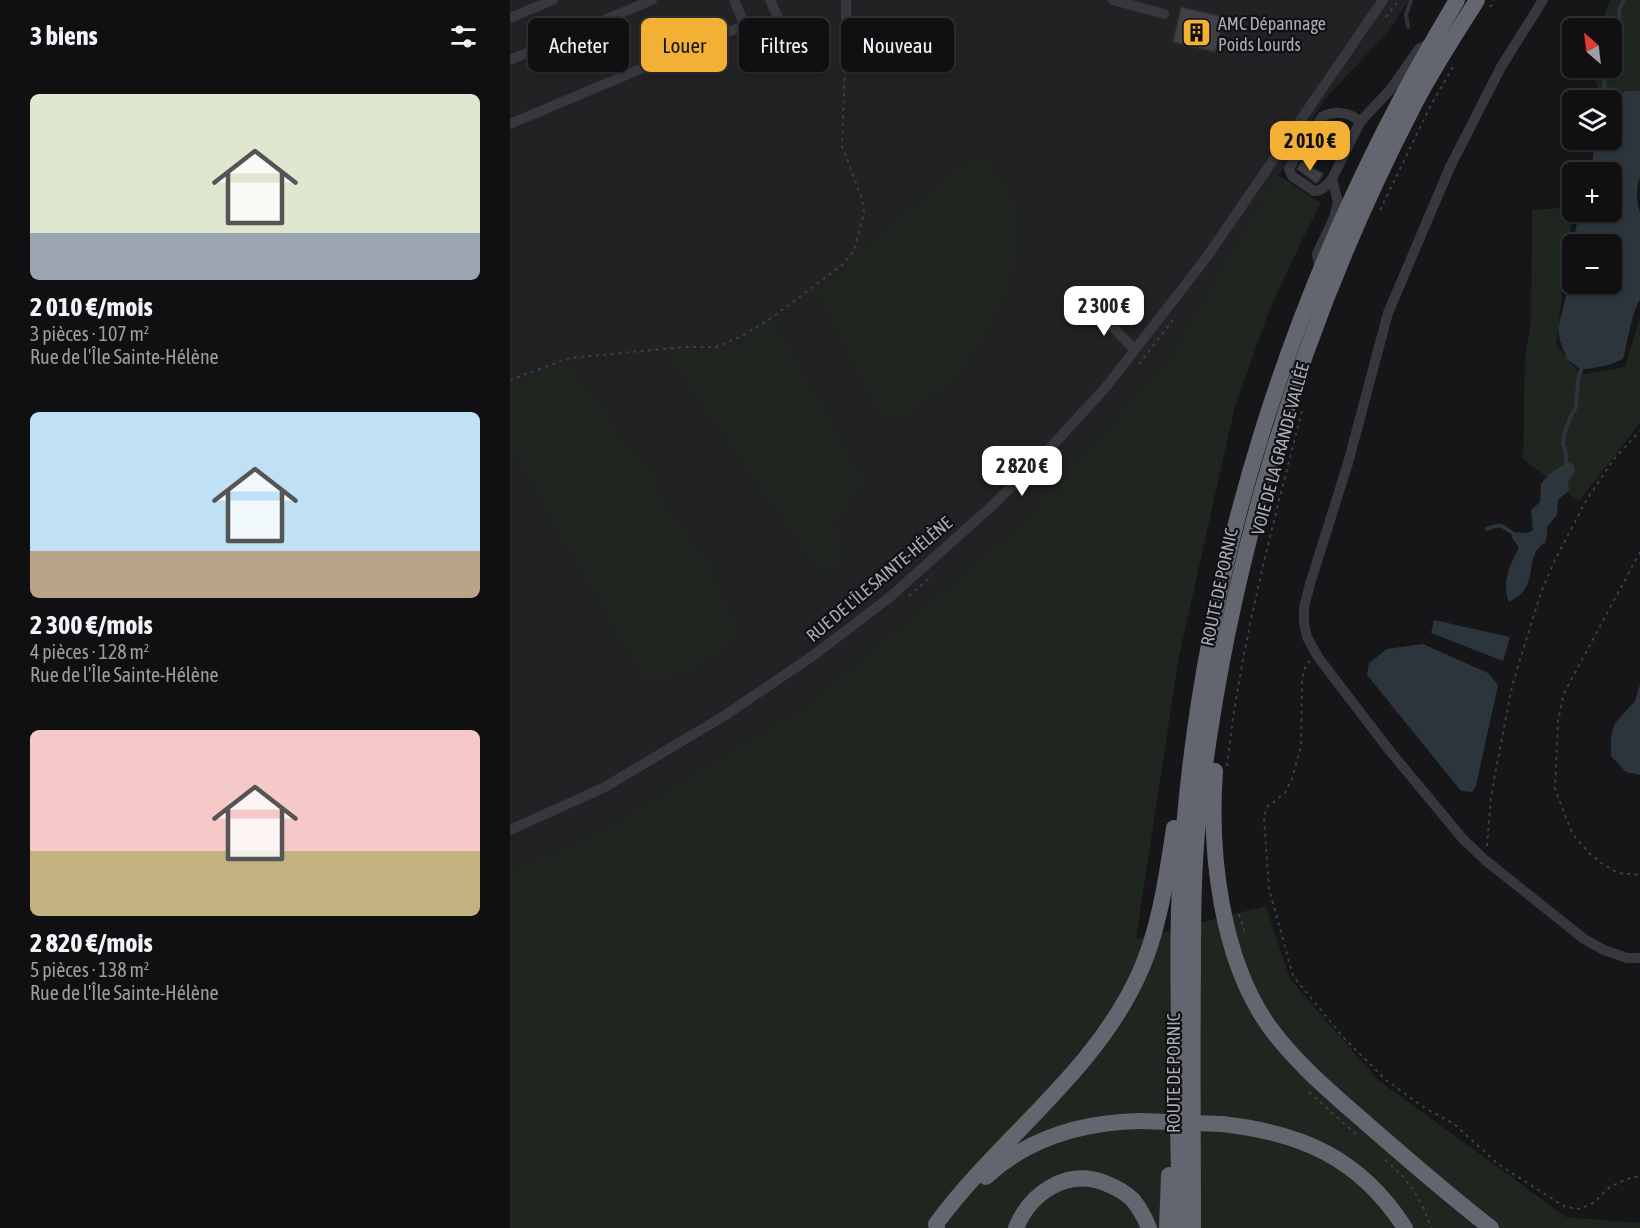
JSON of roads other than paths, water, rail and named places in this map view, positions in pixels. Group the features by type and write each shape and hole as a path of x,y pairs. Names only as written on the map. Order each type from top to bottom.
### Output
{"highway":[{"name":"ROUTE DE PORNIC","path":"1180,1228 1177,971 1180,886 1187,795 1202,684 1214,619 1238,513 1286,358 1320,271 1370,160 1432,41 1458,0"},
{"name":"ROUTE DE PORNIC","path":"1193,1228 1194,898 1198,824 1218,687 1246,549 1278,433 1305,351 1328,292 1411,110 1481,7"},
{"path":"1218,687 1223,708 1214,785 1219,880 1230,943 1247,986 1276,1035 1329,1092 1491,1228"},
{"path":"937,1228 936,1224 978,1173 1087,1058 1124,1005 1140,972 1154,929 1169,864 1177,808 1187,795"},
{"path":"1167,1228 1177,971"},
{"path":"942,1228 981,1182 1005,1161 1033,1144 1081,1127 1115,1121 1141,1121 1222,1124 1268,1130 1322,1149 1369,1185 1405,1228"},
{"path":"1016,1228 1022,1213 1042,1192 1059,1183 1076,1178 1098,1180 1117,1188 1131,1198 1143,1214 1149,1228"}],"street":[{"path":"510,18 553,0"},
{"path":"510,60 652,0"},
{"path":"734,0 742,18"},
{"path":"770,0 778,18"},
{"path":"846,0 846,18"},
{"path":"1113,0 1164,14"},
{"name":"RUE DE L'ÎLE SAINTE-HÉLÈNE","path":"510,830 605,787 724,716 814,655 890,597 993,505 1106,387 1135,350 1206,258 1383,0"},
{"path":"1543,0 1501,67 1450,167 1388,313 1348,463 1310,584 1304,607 1304,622 1307,637 1318,657 1389,750 1463,839 1485,860 1584,939 1619,956 1640,958"},
{"path":"510,124 739,28"},
{"path":"1360,122 1343,112 1329,113 1322,117 1289,169 1292,176 1314,191 1322,189 1332,179 1360,122 1399,79 1419,49 1432,41"},
{"path":"1320,271 1317,254 1334,218 1338,202 1332,179"},
{"path":"1093,307 1135,350"}],"waterway":[{"path":"1408,27 1406,15 1411,0"},
{"path":"1619,18 1619,10 1624,0"},
{"path":"1605,78 1606,90"},
{"path":"1566,469 1564,435 1576,407 1582,366"},
{"path":"1487,529 1501,526 1518,536"}],"place":[{"name":"AMC Dépannage Poids Lourds","path":"1197,33"}]}
